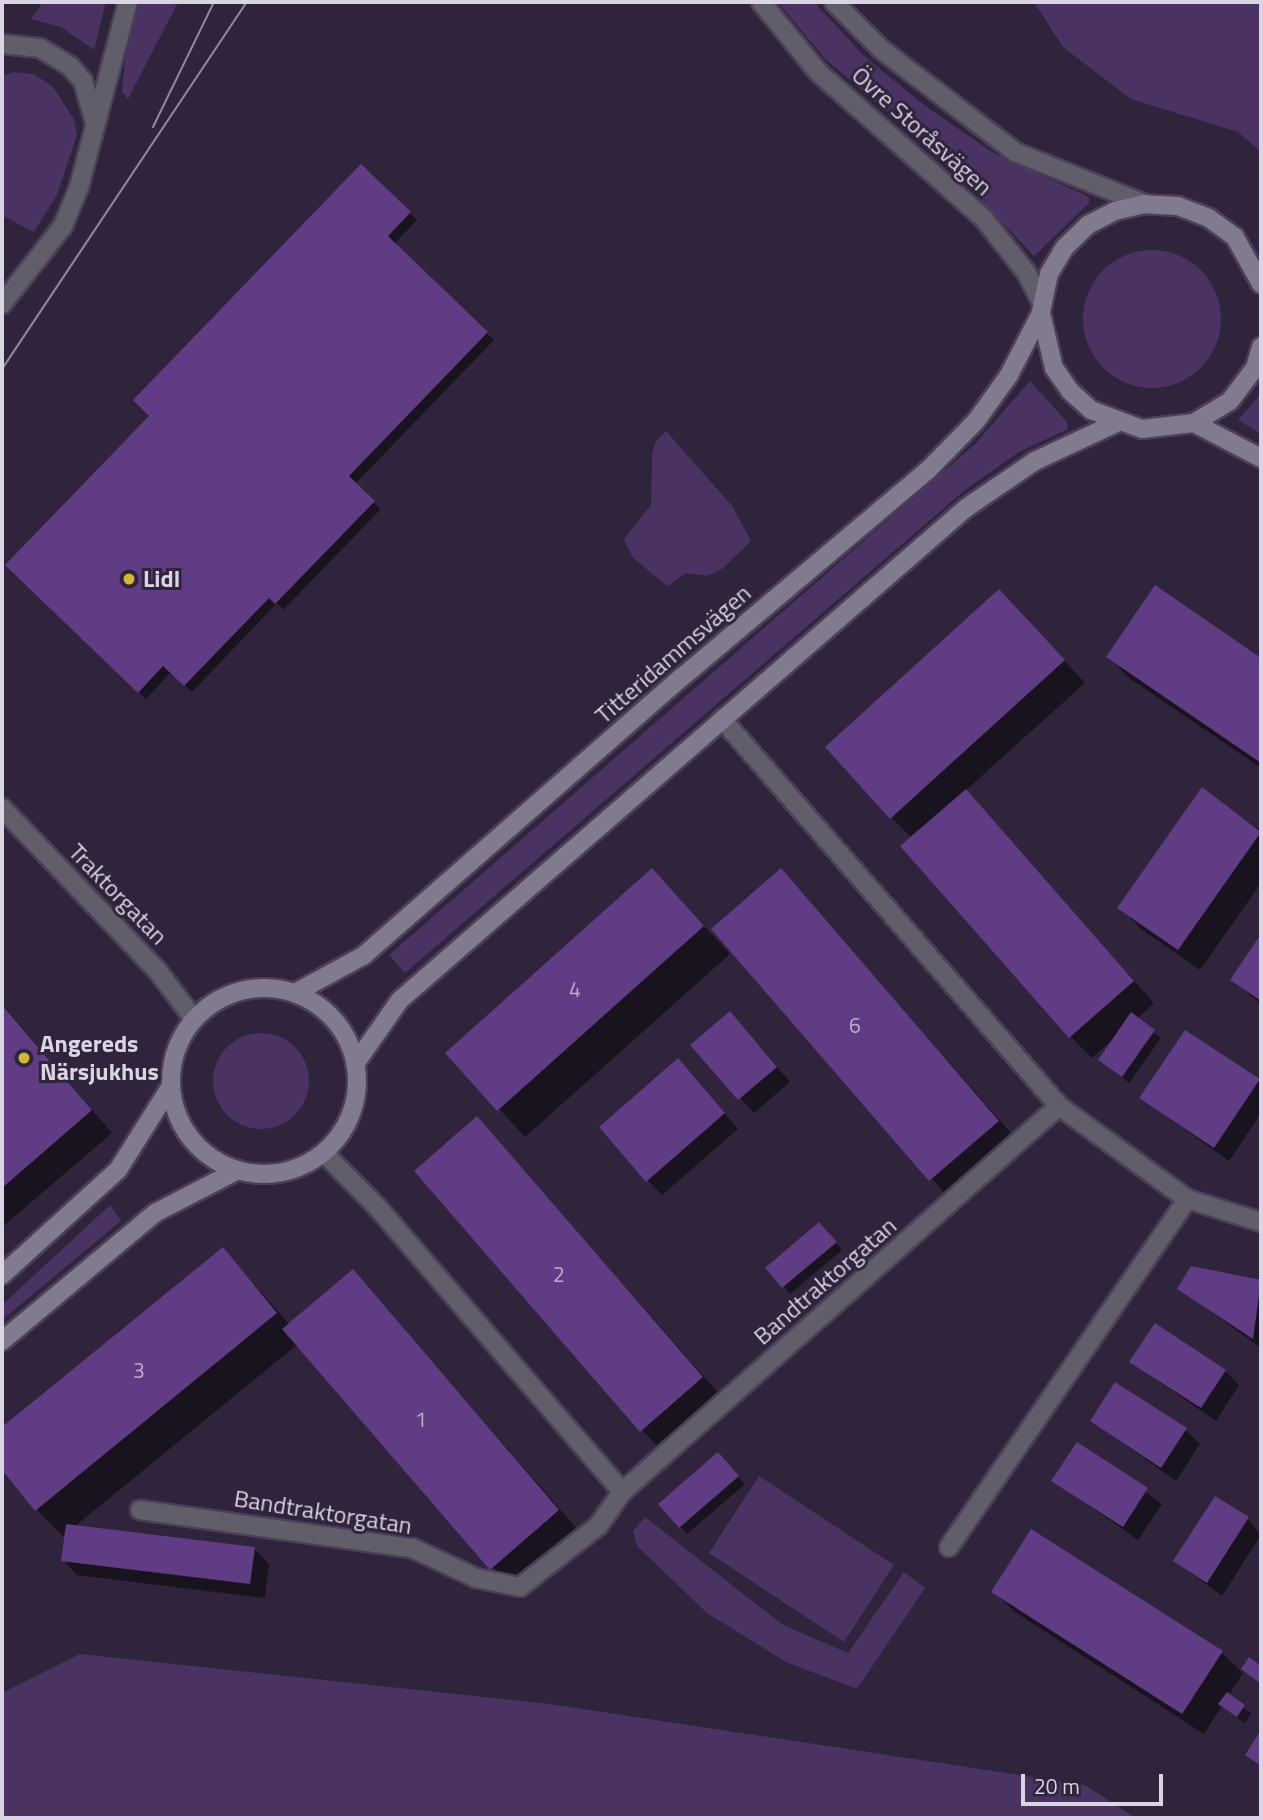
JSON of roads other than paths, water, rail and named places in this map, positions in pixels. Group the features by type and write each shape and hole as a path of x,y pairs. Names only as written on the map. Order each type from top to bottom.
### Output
{"street":[{"path":"2,304 63,226 97,128 109,62 128,2"},
{"name":"Övre Storåsvägen","path":"761,2 818,72 984,219 1026,272 1042,308"},
{"name":"Övre Storåsvägen","path":"834,2 881,49 1015,152 1145,204"},
{"path":"2,44 40,48 70,66 83,81 97,128"},
{"path":"1145,204 1178,206 1209,218 1235,237 1261,284"},
{"name":"Titteridammsvägen","path":"295,993 363,956 681,678 928,470 976,421 1009,375 1042,308 1049,274 1073,240 1115,211 1145,204"},
{"path":"1042,308 1054,368 1091,410 1116,423 1142,429 1194,423 1230,401 1255,368 1261,347"},
{"path":"355,1064 400,1000 966,508 1035,461 1116,423"},
{"path":"1194,423 1261,458"},
{"path":"722,719 1059,1106 1186,1199 1261,1222"},
{"name":"Traktorgatan","path":"2,808 157,970 194,1018"},
{"path":"247,989 295,993 335,1020 355,1064 352,1112 324,1153 276,1174 238,1170 211,1158 191,1139 176,1114 171,1086 176,1050 194,1018 224,996 247,989"},
{"path":"2,1275 118,1170 171,1086"},
{"name":"Bandtraktorgatan","path":"140,1510 412,1548 476,1578 520,1587 599,1525 622,1492 1059,1106"},
{"path":"324,1153 379,1209 622,1492"},
{"path":"2,1341 155,1213 238,1170"},
{"path":"949,1547 1186,1199"}],"tram line":[{"path":"153,127 214,2"},
{"path":"2,369 247,2"}],"place":[{"name":"Lidl","path":"129,579"},
{"name":"Angereds Närsjukhus","path":"24,1058"}]}
